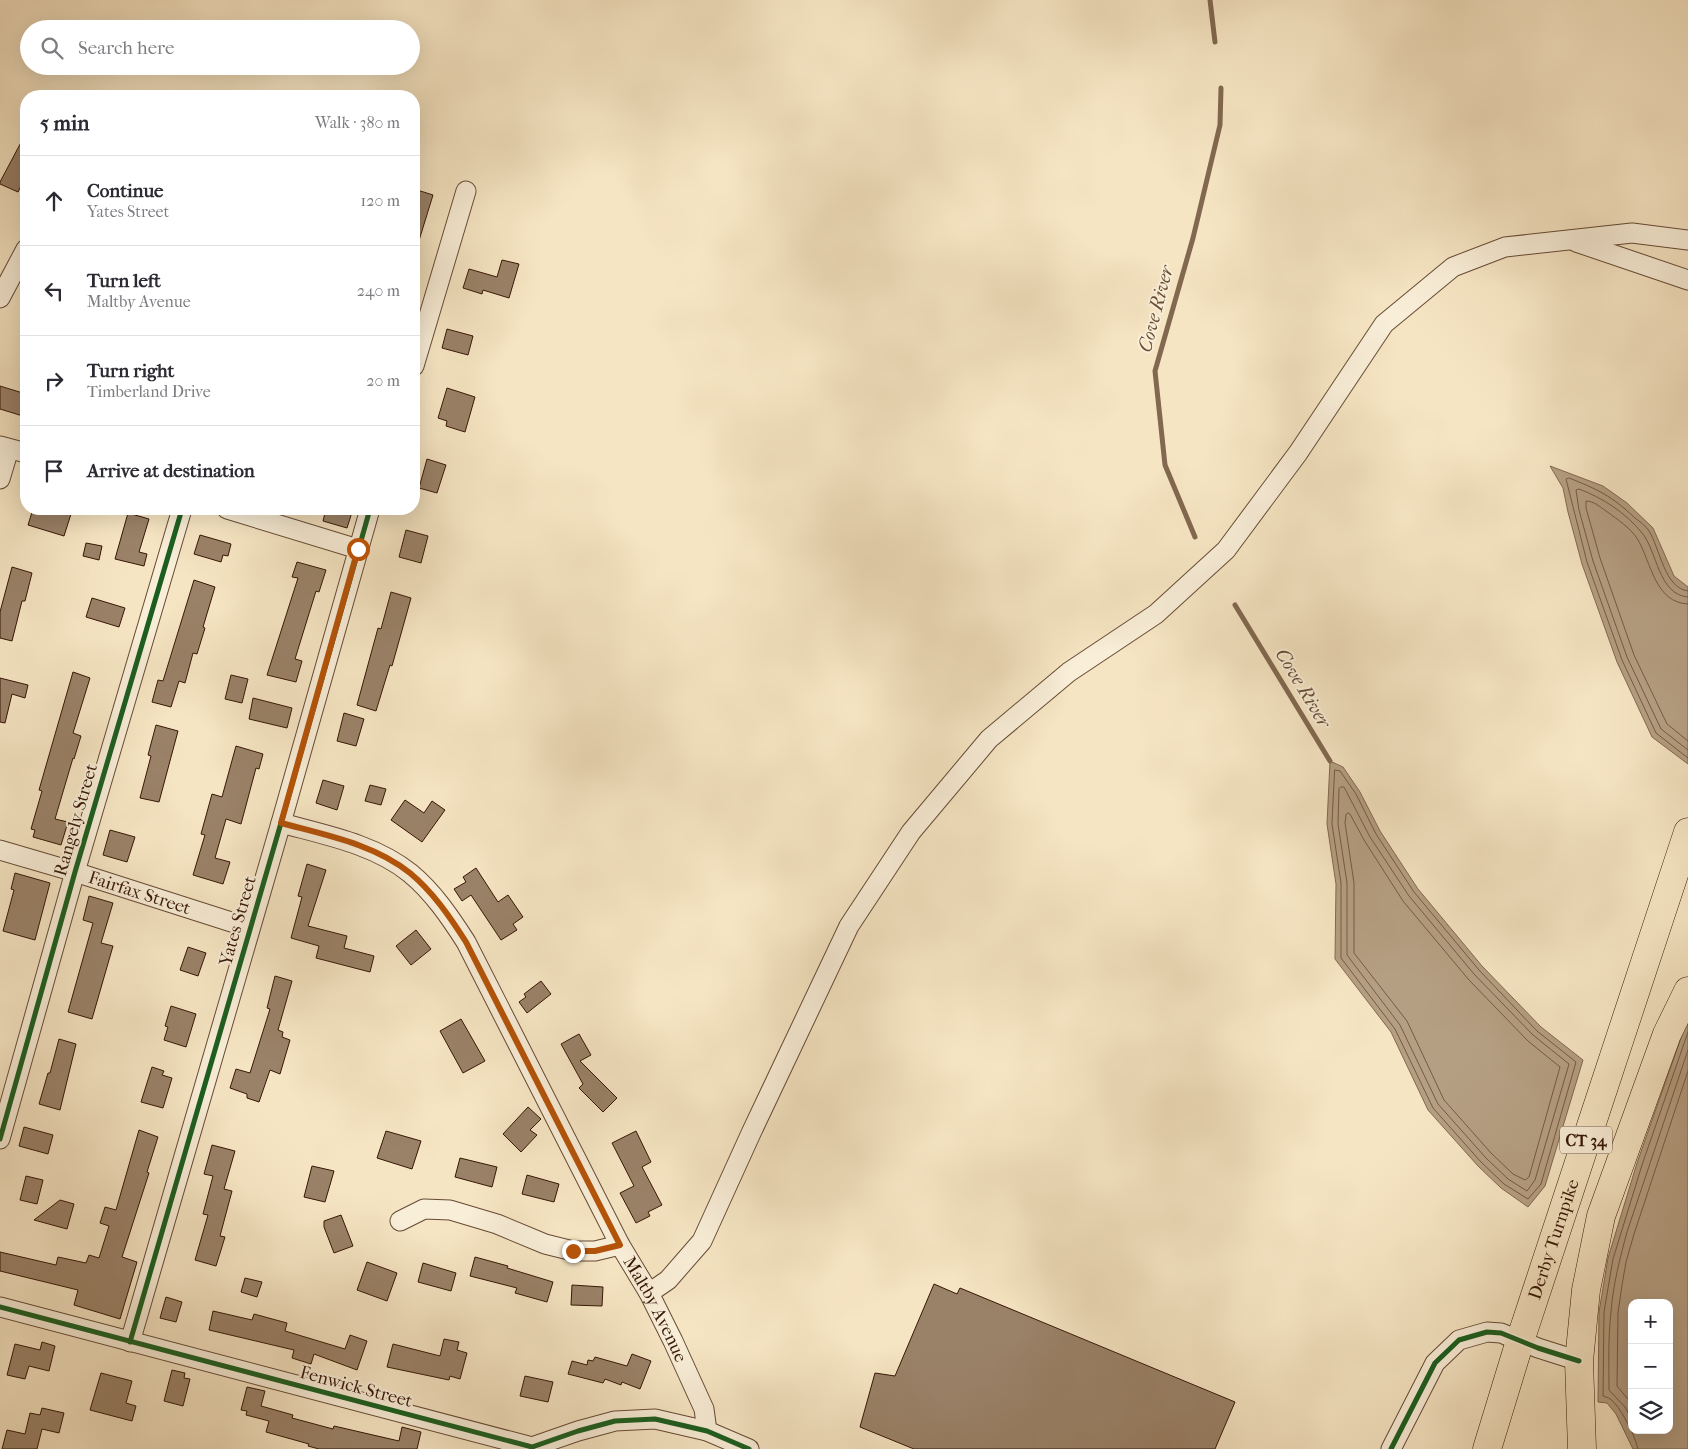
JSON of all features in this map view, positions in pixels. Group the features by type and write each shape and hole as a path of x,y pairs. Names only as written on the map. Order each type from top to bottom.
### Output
{"highway":[{"name":"Derby Turnpike","path":"1487,1449 1520,1341 1688,832"},
{"name":"CT 34","path":"1582,1449 1579,1361 1586,1290 1601,1216 1667,1034 1688,991"}],"street":[{"path":"420,346 466,191"},
{"path":"649,1293 668,1280 702,1241 850,926 911,832 988,739 1069,672 1156,614 1226,550 1298,453 1384,324 1453,267 1505,247 1632,233 1688,240"},
{"path":"1571,240 1688,280"},
{"path":"0,298 20,260"},
{"path":"0,479 12,449"},
{"name":"Rangely Street","path":"0,1139 75,872 180,515"},
{"path":"248,515 358,549"},
{"name":"Yates Street","path":"130,1342 368,515"},
{"name":"Maltby Avenue","path":"281,823 355,844 386,857 409,872 424,885 447,914 466,942 620,1245 649,1293 704,1409 707,1431"},
{"name":"Fairfax Street","path":"0,850 250,928"},
{"path":"400,1221 424,1209 450,1210 497,1224 545,1244 573,1251 595,1251 620,1245"},
{"name":"Fenwick Street","path":"0,1307 532,1448 578,1431 614,1421 655,1419 707,1431 750,1449"},
{"path":"1390,1449 1434,1363 1459,1340 1486,1332 1501,1333 1579,1361"}],"water":[{"path":"1550,466 1603,486 1627,503 1653,528 1674,576 1688,587 1688,764 1652,737 1617,662 1582,564 1563,488"},
{"path":"1330,761 1343,767 1360,792 1380,831 1418,889 1482,966 1541,1027 1583,1060 1545,1186 1528,1207 1501,1188 1478,1166 1428,1110 1391,1032 1335,959 1336,884 1327,824"},
{"path":"1688,1018 1688,1449 1633,1449 1616,1414 1607,1403 1598,1402 1599,1312 1608,1258 1637,1163"}],"building":[{"path":"20,144 20,188 18,192 0,184"},
{"path":"420,191 433,195 420,237"},
{"path":"502,260 519,264 509,298 483,290 482,294 463,288 469,269 497,277"},
{"path":"447,329 473,336 468,355 442,348"},
{"path":"0,386 20,392 20,415 0,409"},
{"path":"447,388 475,397 465,432 446,426 447,421 438,418"},
{"path":"427,459 446,465 437,493 420,488"},
{"path":"31,515 71,515 64,536 28,525"},
{"path":"127,515 149,519 139,552 147,554 144,566 115,559"},
{"path":"324,515 351,515 347,528 323,521"},
{"path":"406,530 428,536 421,563 399,557"},
{"path":"200,535 231,544 228,556 223,555 221,562 194,554"},
{"path":"86,543 102,546 99,560 83,556"},
{"path":"297,562 326,570 319,592 316,591 295,659 302,661 296,682 267,675 298,578 292,577"},
{"path":"12,567 32,573 25,601 22,601 12,641 0,638 0,612"},
{"path":"194,580 215,587 197,654 193,653 185,683 179,681 171,707 152,702 158,680 163,681"},
{"path":"391,592 411,598 392,666 390,665 376,711 357,705 378,628 381,629"},
{"path":"92,598 125,608 119,627 86,617"},
{"path":"73,672 90,678 73,733 81,736 55,819 68,822 61,845 33,837 35,830 31,829 42,791 39,790"},
{"path":"231,675 248,679 242,703 225,699"},
{"path":"0,678 28,685 25,698 12,694 5,723 0,722"},
{"path":"253,698 292,708 287,728 249,719"},
{"path":"344,713 364,719 356,746 337,741"},
{"path":"156,725 178,731 159,802 140,798 151,756 148,755"},
{"path":"236,746 263,754 259,769 256,768 241,824 226,819 215,858 230,862 223,884 193,875 205,835 201,834 212,794 222,797"},
{"path":"323,780 344,786 337,810 316,803"},
{"path":"370,785 386,789 381,805 365,801"},
{"path":"405,800 424,813 432,801 445,810 422,842 391,820"},
{"path":"110,830 135,837 127,862 103,855"},
{"path":"307,864 326,870 308,926 347,936 344,948 374,956 370,972 316,958 319,946 291,938 302,897 298,896"},
{"path":"476,868 498,902 508,895 523,917 513,924 517,930 501,940 471,895 462,901 454,889 466,882 463,877"},
{"path":"15,873 50,883 35,940 3,931 14,890 11,889"},
{"path":"89,896 113,903 101,943 113,946 92,1019 68,1012 93,923 83,920"},
{"path":"416,930 431,949 411,965 396,946"},
{"path":"188,947 206,953 198,976 180,970"},
{"path":"275,976 292,981 278,1030 283,1032 282,1037 290,1040 280,1074 270,1070 259,1102 247,1098 247,1094 230,1088 236,1069 250,1073 270,1009 267,1008"},
{"path":"541,981 551,994 527,1013 519,1002 526,997 524,994"},
{"path":"171,1006 196,1014 186,1047 164,1040 168,1027 165,1026"},
{"path":"461,1019 485,1061 463,1073 440,1031"},
{"path":"579,1034 591,1055 580,1061 617,1098 603,1112 579,1088 583,1084 561,1044"},
{"path":"59,1039 76,1044 60,1110 39,1104"},
{"path":"152,1067 164,1071 162,1075 172,1078 163,1108 141,1102"},
{"path":"528,1107 541,1119 530,1130 537,1135 521,1152 503,1134"},
{"path":"24,1127 53,1135 48,1154 19,1146"},
{"path":"139,1130 158,1137 147,1172 149,1173 122,1257 137,1262 120,1319 74,1305 78,1290 0,1271 0,1252 56,1265 58,1257 86,1263 89,1255 99,1258 109,1226 100,1223 105,1207 116,1210"},
{"path":"386,1131 421,1141 412,1169 377,1158"},
{"path":"636,1131 651,1162 642,1167 662,1205 648,1212 650,1216 636,1223 620,1193 634,1186 612,1143"},
{"path":"212,1145 235,1151 224,1189 232,1191 220,1236 225,1237 216,1266 195,1260 208,1215 203,1214 213,1176 204,1174"},
{"path":"460,1158 497,1167 492,1187 455,1177"},
{"path":"312,1166 334,1171 325,1202 304,1197"},
{"path":"527,1175 559,1184 554,1202 522,1194"},
{"path":"26,1176 43,1180 37,1204 20,1200"},
{"path":"60,1200 74,1204 67,1229 34,1220"},
{"path":"341,1215 353,1246 334,1253 324,1227 324,1221"},
{"path":"475,1257 508,1266 507,1268 553,1282 547,1302 515,1293 517,1288 470,1276"},
{"path":"367,1262 397,1273 387,1301 357,1290"},
{"path":"423,1263 456,1273 451,1291 418,1282"},
{"path":"245,1278 262,1282 257,1297 241,1292"},
{"path":"934,1284 957,1294 960,1288 1235,1402 1215,1449 914,1449 860,1427 875,1373 895,1376"},
{"path":"572,1285 603,1287 602,1306 571,1305"},
{"path":"166,1297 182,1302 176,1322 160,1318"},
{"path":"213,1311 252,1320 254,1314 287,1323 285,1331 345,1349 350,1335 367,1341 357,1370 314,1354 311,1364 292,1358 294,1350 209,1330"},
{"path":"444,1339 459,1342 457,1350 467,1353 460,1379 450,1376 449,1380 387,1367 393,1344 440,1356"},
{"path":"42,1342 55,1346 49,1371 29,1366 25,1379 7,1375 15,1344 40,1350"},
{"path":"632,1354 651,1361 640,1389 622,1382 621,1385 605,1379 603,1383 568,1374 572,1361 587,1365 588,1360 593,1361 595,1357 627,1366"},
{"path":"172,1370 185,1373 184,1378 190,1379 183,1406 164,1401"},
{"path":"101,1373 132,1381 126,1403 136,1406 132,1421 90,1410"},
{"path":"525,1376 553,1382 548,1402 520,1396"},
{"path":"247,1387 265,1391 261,1406 293,1415 292,1418 333,1429 334,1426 399,1441 402,1427 421,1432 417,1449 319,1449 308,1446 309,1444 266,1432 269,1421 246,1415 247,1411 241,1410"},
{"path":"42,1408 64,1413 59,1433 42,1429 37,1449 2,1449 7,1430 25,1434 30,1413 40,1415"}],"waterway":[{"name":"Cove River","path":"1210,0 1215,42"},
{"name":"Cove River","path":"1195,537 1165,465 1155,371 1193,238 1220,125 1221,88"},
{"name":"Cove River","path":"1235,605 1330,761"}],"cycle path":[{"path":"0,1139 75,872 180,515"},
{"path":"130,1342 368,515"},
{"path":"0,1307 532,1447 578,1431 615,1421 655,1419 707,1431 749,1449"},
{"path":"1391,1449 1435,1363 1459,1340 1487,1332 1501,1333 1538,1348 1579,1361"}],"route":[{"path":"358,549 281,823 355,844 386,857 409,872 424,885 447,914 466,942 620,1245 595,1251 573,1251"}]}
